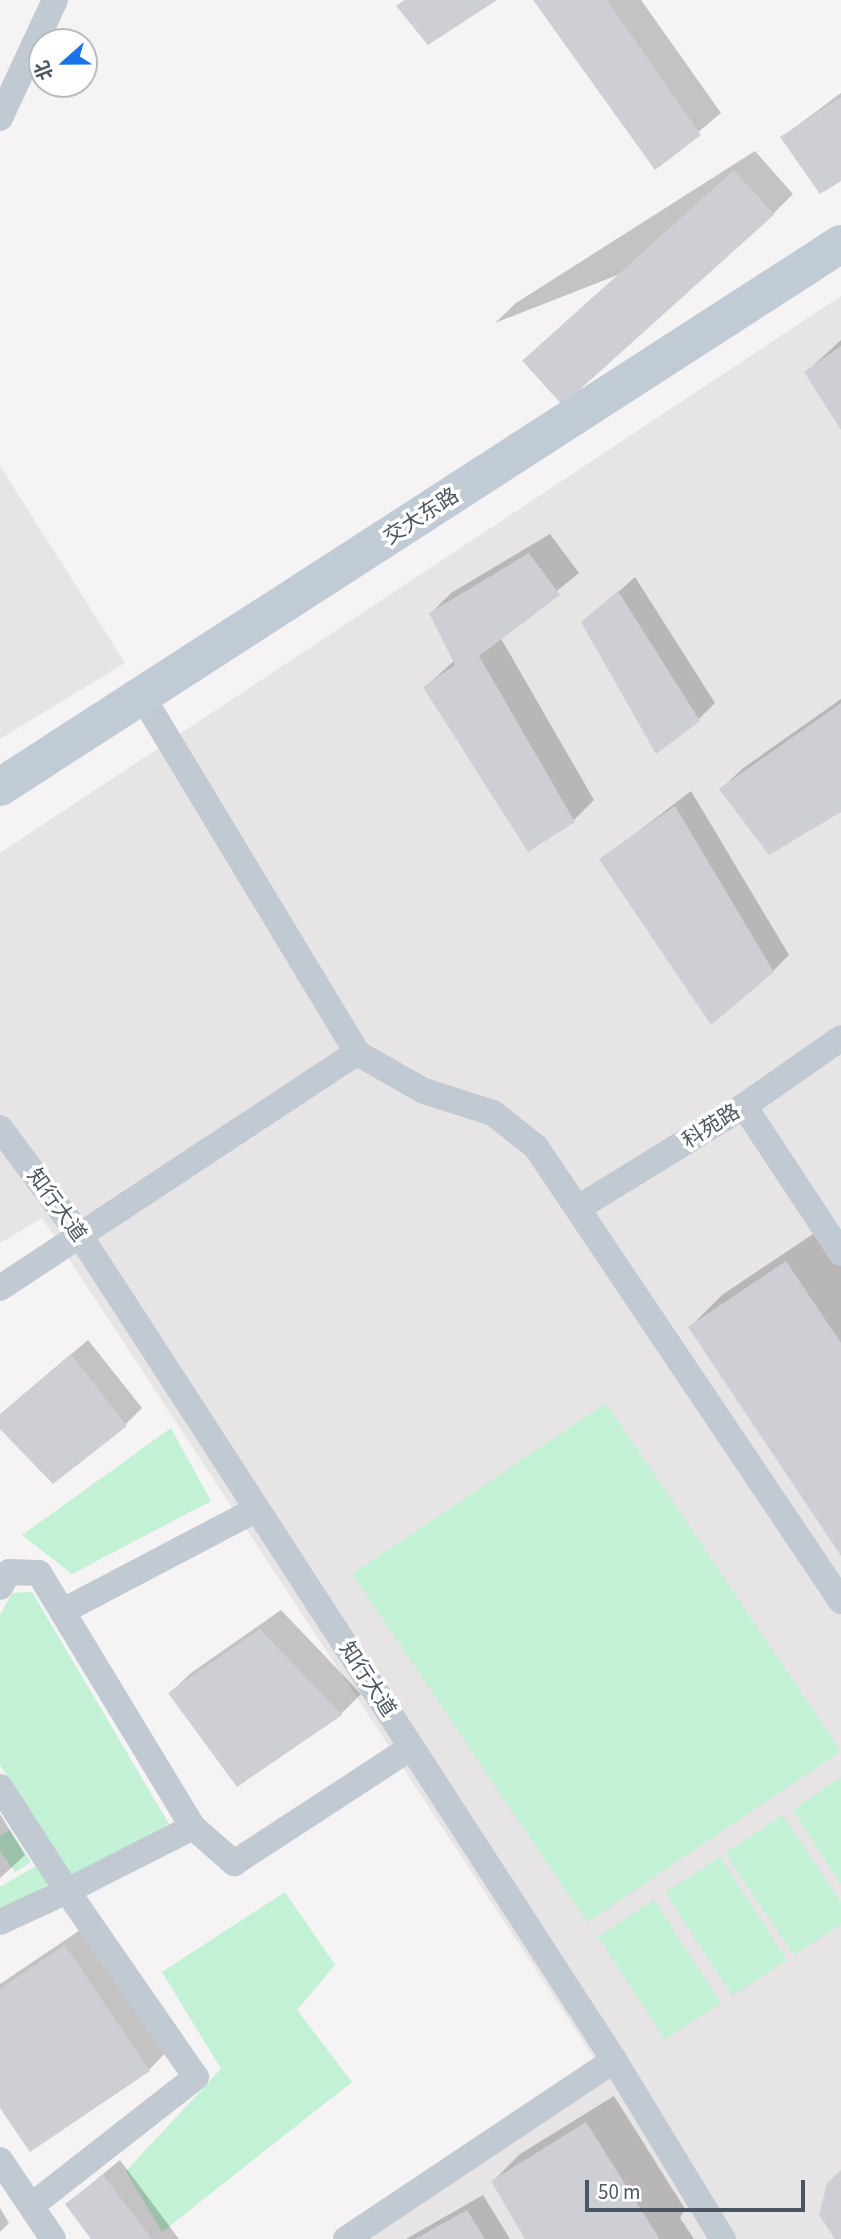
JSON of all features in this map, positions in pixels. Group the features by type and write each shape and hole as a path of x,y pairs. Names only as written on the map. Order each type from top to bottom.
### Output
{"street":[{"path":"0,118 55,0"},
{"name":"交大东路","path":"0,787 841,244"},
{"path":"142,696 357,1053 424,1091 492,1113 536,1147 841,1601"},
{"name":"科苑路","path":"578,1208 744,1106 841,1038"},
{"path":"0,1288 357,1053"},
{"path":"744,1106 841,1253"},
{"name":"知行大道","path":"0,1128 81,1237 614,2060 723,2239"},
{"path":"63,1611 257,1509"},
{"path":"0,1587 9,1572 39,1573 193,1827 234,1863 412,1747"},
{"path":"0,1787 67,1891 196,2077 31,2206"},
{"path":"0,1922 193,1827"},
{"path":"346,2239 614,2060"},
{"path":"0,2160 53,2239"}],"shaded area":[{"path":"841,296 841,2239 338,2239 595,2060 42,1218 0,1243 0,853"},
{"path":"0,466 125,663 0,739"}],"green space":[{"path":"606,1403 841,1751 587,1922 352,1574"},
{"path":"171,1428 211,1501 72,1574 22,1535"},
{"path":"32,1592 169,1824 72,1877 0,1765 0,1615 12,1593"},
{"path":"841,1777 841,1885 793,1810"},
{"path":"783,1815 841,1903 841,1924 794,1955 725,1853"},
{"path":"10,1830 31,1862 15,1872 0,1851 0,1836"},
{"path":"720,1857 787,1960 732,1996 665,1892"},
{"path":"36,1866 48,1885 0,1910 0,1887"},
{"path":"285,1892 335,1965 297,2010 352,2082 162,2232 126,2171 221,2069 162,1972"},
{"path":"654,1900 721,2003 665,2040 598,1936"}],"building":[{"path":"405,0 497,0 428,45 396,6"},
{"path":"533,0 607,0 701,135 655,170"},
{"path":"841,97 841,181 820,194 780,137"},
{"path":"734,170 774,215 562,405 522,361"},
{"path":"841,346 841,430 804,372"},
{"path":"529,553 560,595 479,656 575,822 528,852 423,687 455,665 429,613"},
{"path":"618,591 700,721 656,754 581,622"},
{"path":"841,703 841,812 769,855 719,789"},
{"path":"675,806 774,972 711,1025 599,859"},
{"path":"786,1261 841,1343 841,1556 688,1327"},
{"path":"71,1354 127,1426 53,1484 0,1429 0,1414"},
{"path":"260,1629 342,1715 237,1787 168,1693"},
{"path":"65,1945 150,2071 30,2152 0,2108 0,1989"},
{"path":"586,2122 658,2239 525,2239 491,2181"},
{"path":"841,2170 841,2239 835,2239 819,2215 827,2183"},
{"path":"103,2175 152,2239 91,2239 65,2204"},
{"path":"467,2210 485,2239 415,2239"}]}
